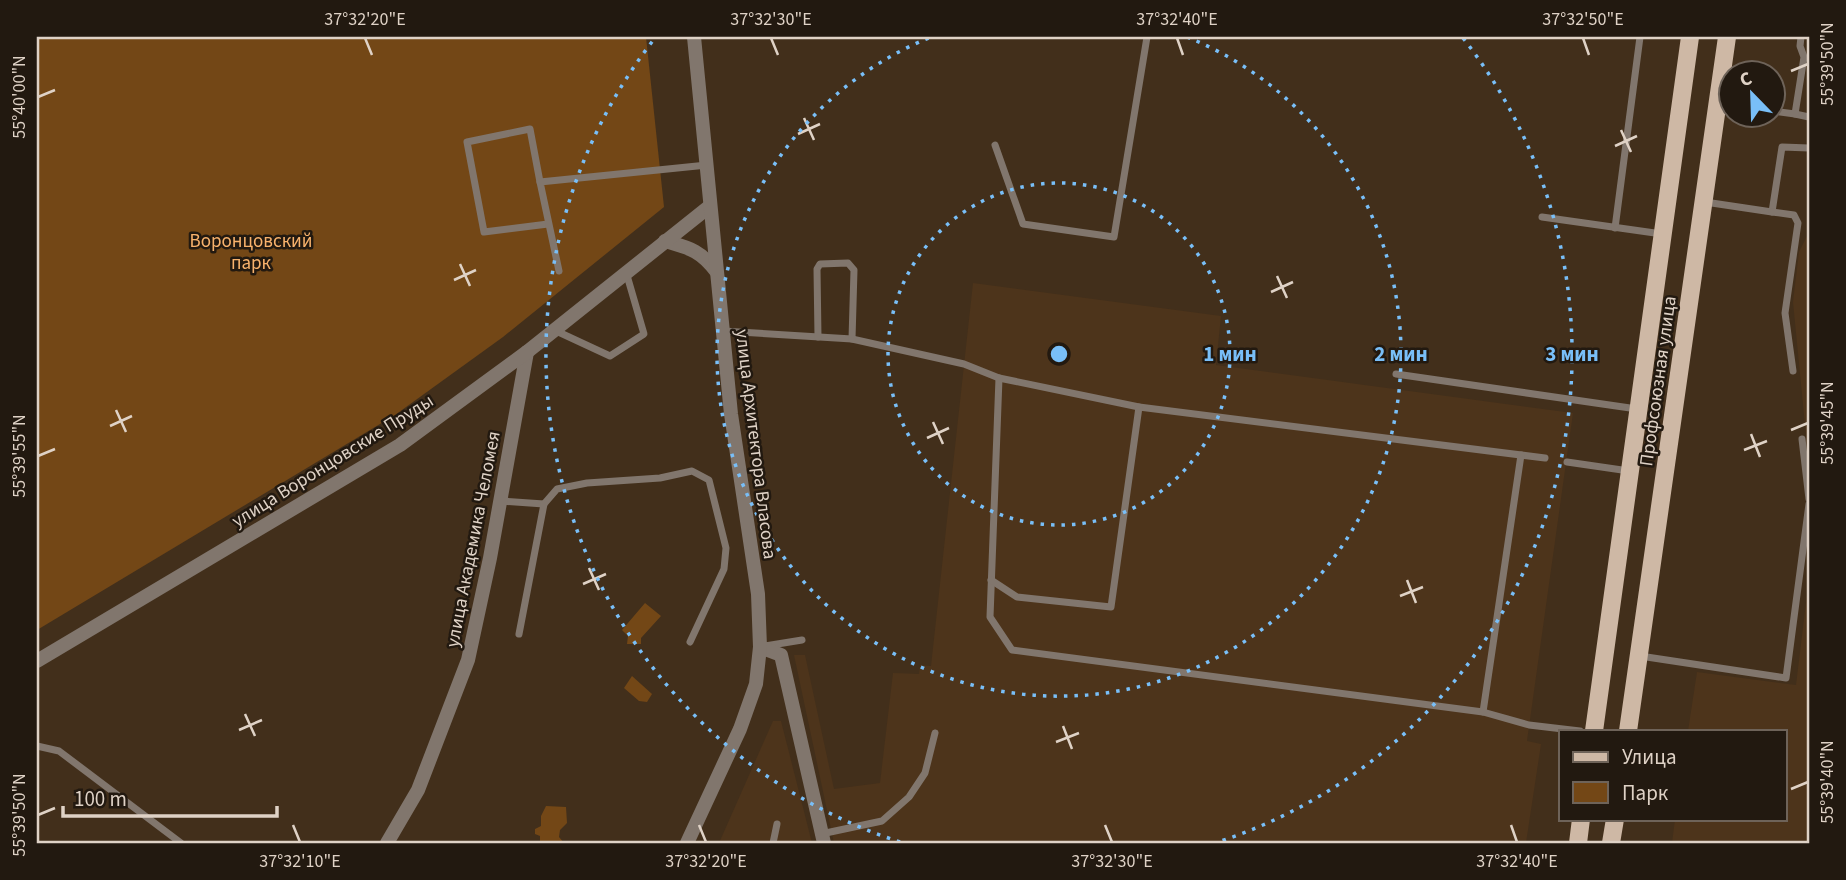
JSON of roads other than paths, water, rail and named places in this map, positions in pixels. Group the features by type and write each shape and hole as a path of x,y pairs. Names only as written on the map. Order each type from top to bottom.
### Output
{"main road":[{"name":"Профсоюзная улица","path":"1594,730 1690,37"},
{"name":"Профсоюзная улица","path":"1726,60 1727,37"},
{"name":"Профсоюзная улица","path":"1628,730 1704,202 1719,130"},
{"path":"1578,843 1581,820"},
{"path":"1611,843 1615,820"}],"street":[{"name":"улица Архитектора Власова","path":"687,843 740,729 756,684 760,647 758,594 731,414 694,37"},
{"name":"улица Воронцовские Пруды","path":"37,661 400,445 527,352 710,206"},
{"path":"665,241 693,249 706,257 717,272"},
{"name":"улица Академика Челомея","path":"387,843 418,790 468,660 527,352"},
{"path":"760,647 782,655 822,838"}],"lane":[{"path":"995,145 1023,224 1114,237 1147,37"},
{"path":"1615,228 1640,37"},
{"path":"1796,114 1804,57 1800,46 1801,37"},
{"path":"1786,113 1809,117"},
{"path":"548,224 484,232 467,142 530,129 559,271"},
{"path":"1772,212 1782,147 1809,148"},
{"path":"540,182 707,165"},
{"path":"1704,202 1794,215 1798,223 1785,313 1793,371"},
{"path":"1542,217 1662,234"},
{"path":"818,337 817,269 820,264 826,262 848,263 854,270 852,340"},
{"path":"554,330 610,356 645,334 626,272"},
{"path":"723,331 852,340 964,364 999,378 1139,407 1545,458"},
{"path":"1396,374 1638,409"},
{"path":"999,378 990,617 1012,650 1483,712 1529,725 1572,730"},
{"path":"991,580 1017,597 1111,607 1139,407"},
{"path":"1640,656 1786,678 1809,502 1802,439"},
{"path":"1483,712 1521,455"},
{"path":"1567,462 1629,471"},
{"path":"519,634 544,504 557,489 587,483 660,478 692,471 709,480 726,548 724,569 690,642"},
{"path":"500,501 544,504"},
{"path":"760,647 802,640"},
{"path":"822,838 882,821 909,797 925,773 935,733"},
{"path":"37,746 59,751 181,843"},
{"path":"773,843 776,824"}],"park label":[{"name":"Воронцовский парк","path":"251,251"}]}
